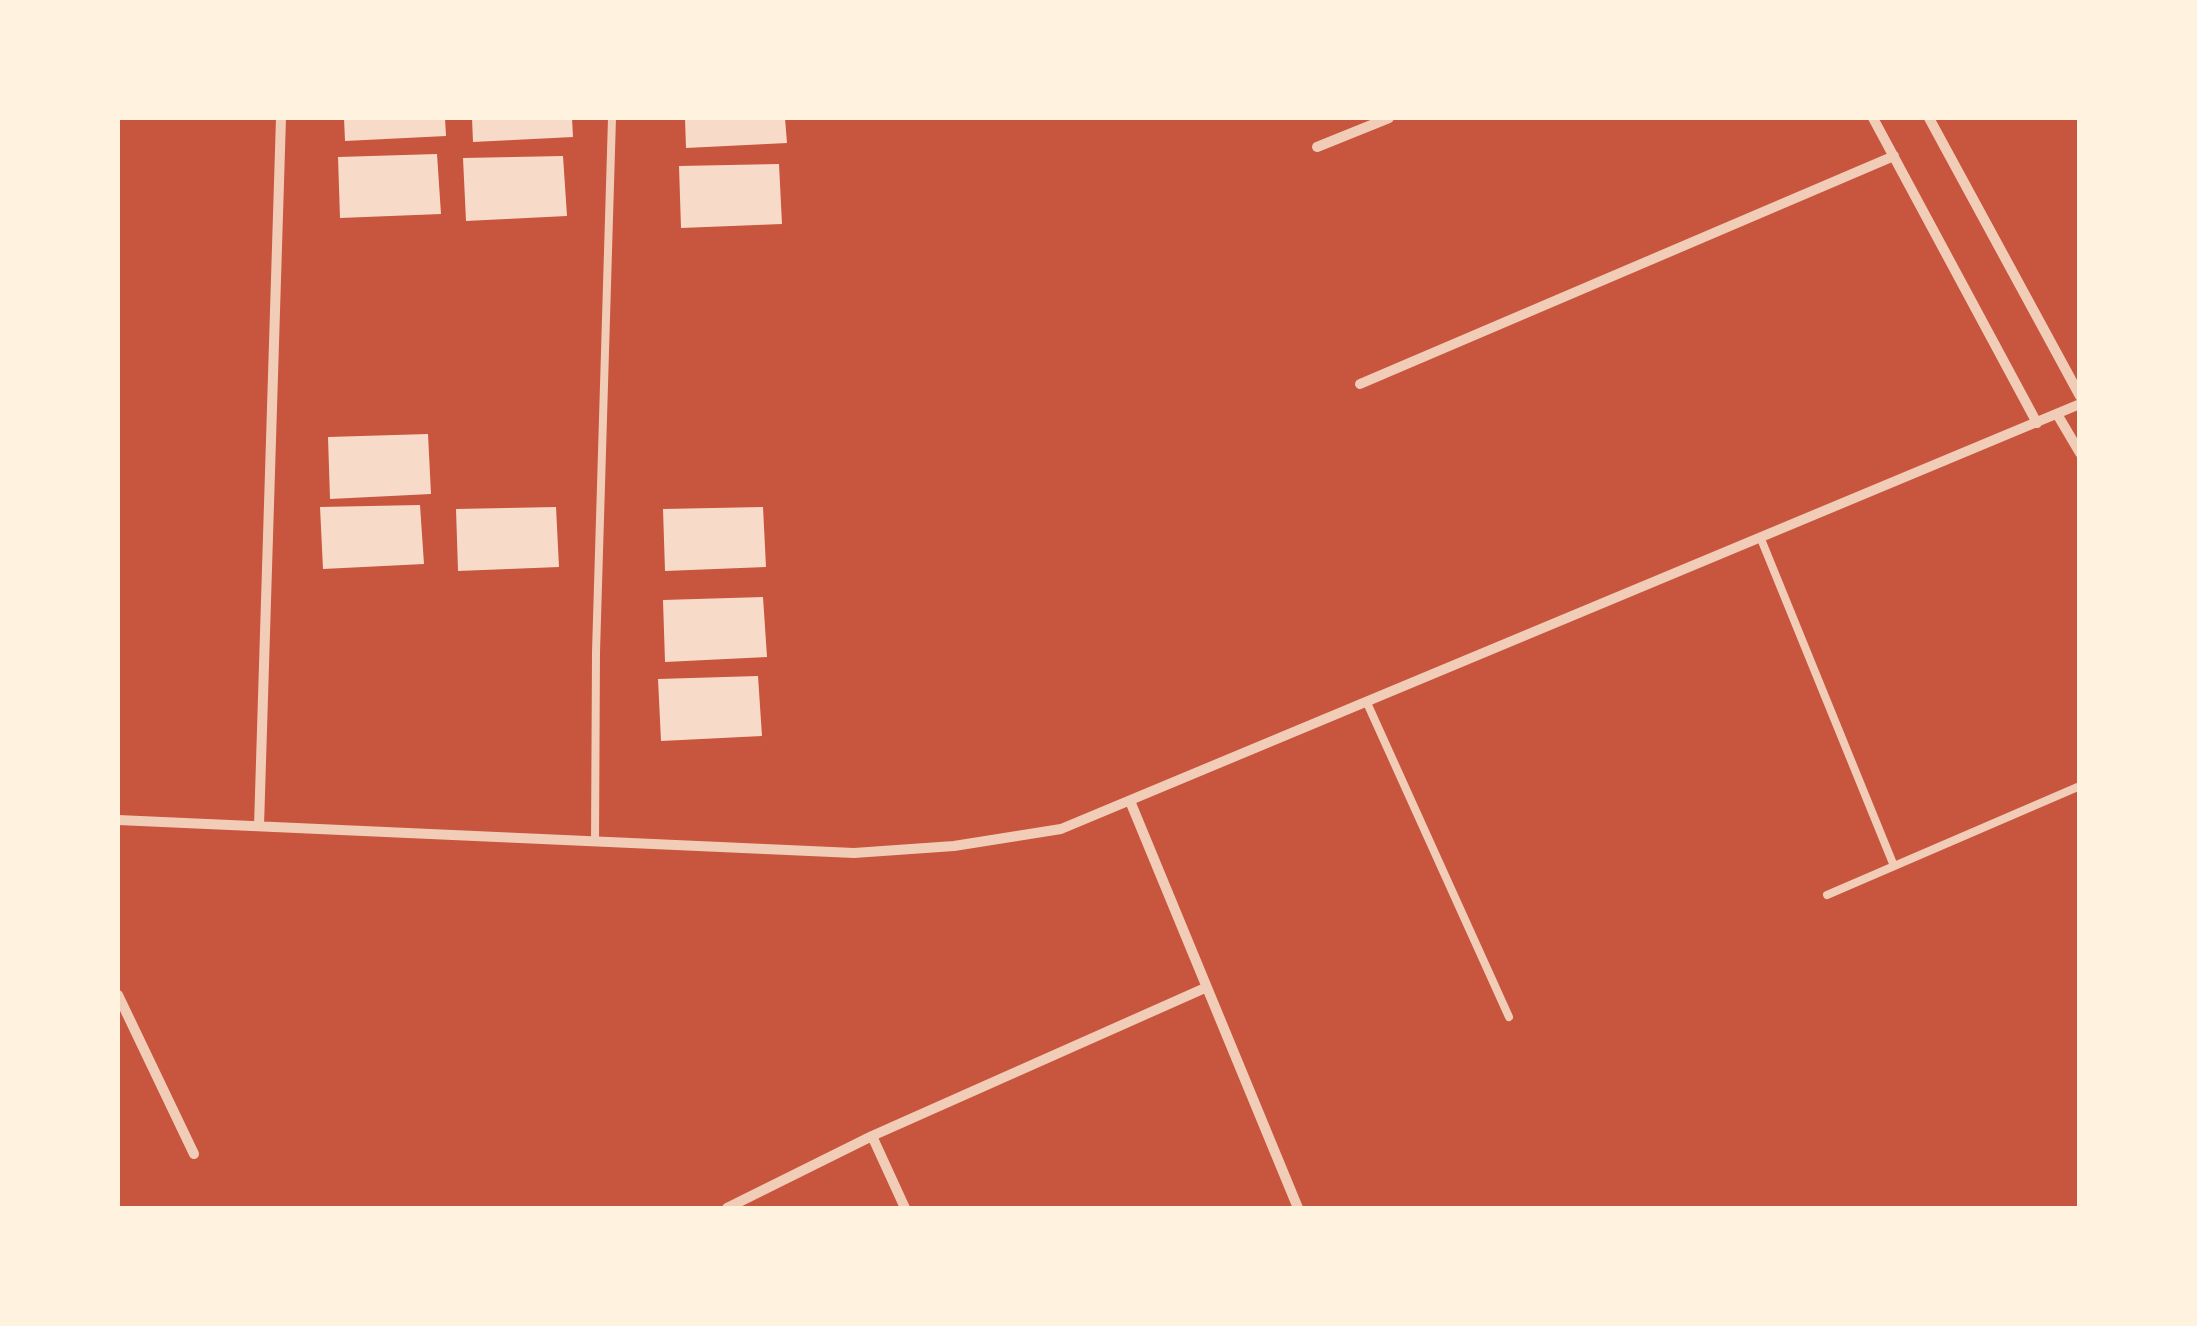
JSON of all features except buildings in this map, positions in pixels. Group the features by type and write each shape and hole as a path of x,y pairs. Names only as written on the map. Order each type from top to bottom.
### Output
{"street":[{"path":"259,826 281,118"},
{"path":"1317,147 1389,118"},
{"path":"1874,118 2036,423"},
{"path":"1929,118 2080,396"},
{"path":"1360,384 1894,156"},
{"path":"118,820 854,854 954,846 1061,830 1368,705 2080,404"},
{"path":"2057,414 2080,453"},
{"path":"1130,800 1298,1208"},
{"path":"728,1208 872,1136 1205,988"},
{"path":"118,995 194,1154"},
{"path":"872,1136 905,1208"}],"lane":[{"path":"595,842 596,652 612,118"},
{"path":"1762,539 1894,866"},
{"path":"1368,705 1509,1017"},
{"path":"1827,895 2080,786"}]}
